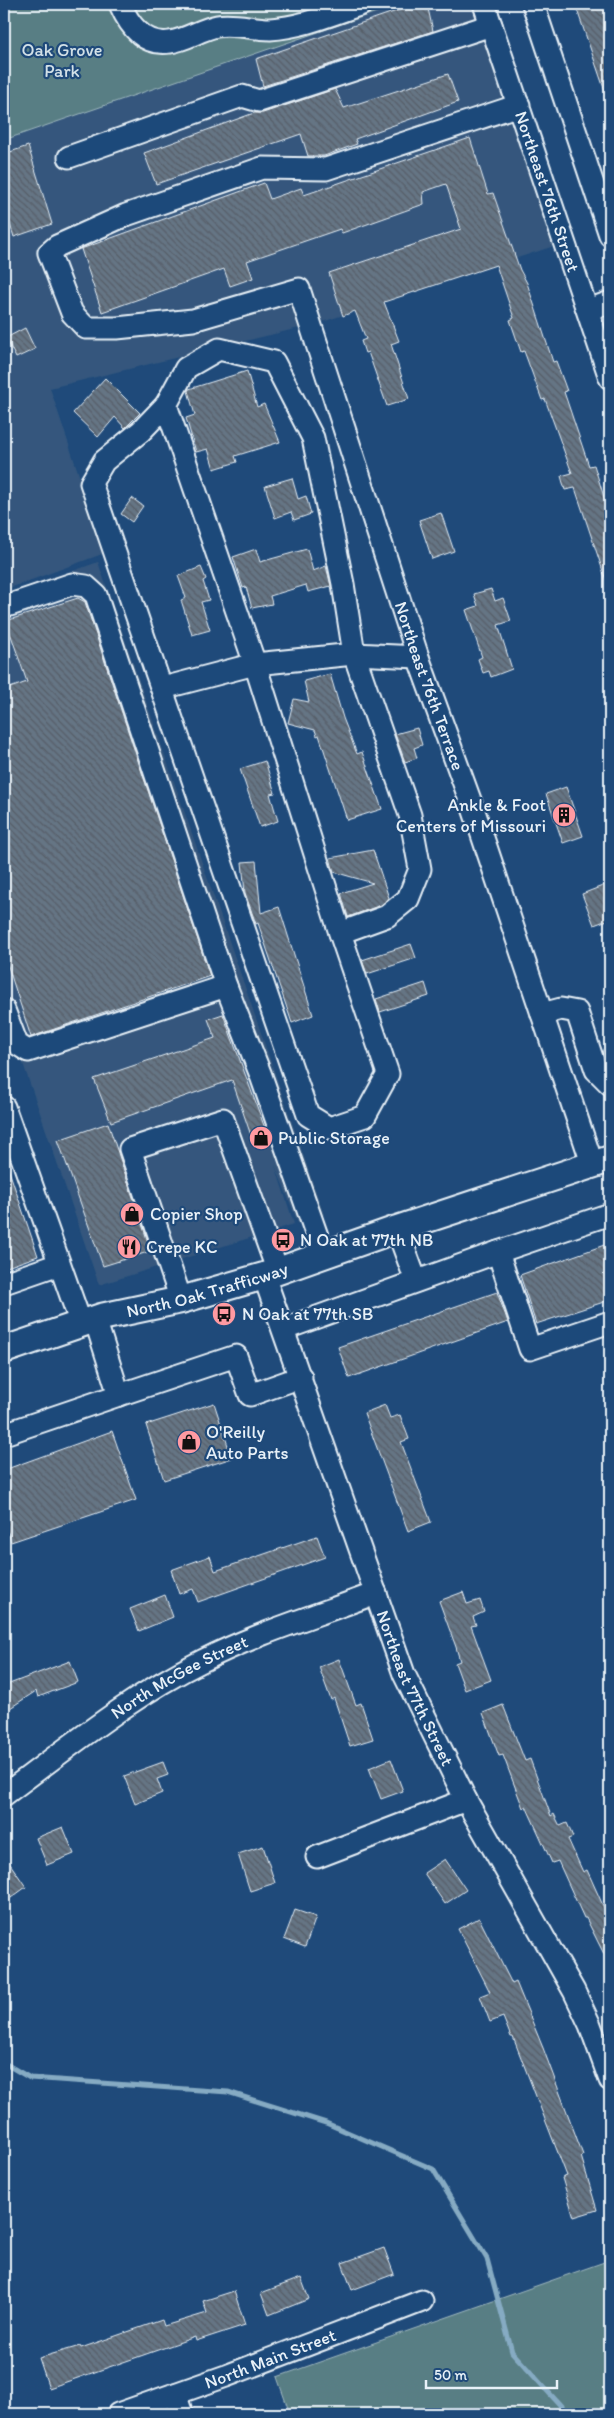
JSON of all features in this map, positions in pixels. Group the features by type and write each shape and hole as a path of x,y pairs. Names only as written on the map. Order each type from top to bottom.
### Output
{"main road":[{"name":"North Oak Trafficway","path":"4,1350 88,1322 181,1300 271,1274 397,1229 602,1162"}],"street":[{"path":"120,4 126,18 138,34 153,41 170,42 218,26 270,28 301,24 362,4"},
{"name":"Northeast 76th Street","path":"484,4 610,378"},
{"path":"533,4 610,235"},
{"path":"69,156 242,96 259,101 492,24"},
{"name":"Northeast 76th Terrace","path":"519,105 326,170 262,168 126,215 57,246 50,253 72,313 86,328 117,328 193,320 299,289 418,657 474,811 542,1014 602,1162"},
{"path":"588,310 610,302"},
{"path":"166,405 255,664 340,933 388,1074 365,1116 329,1128 308,1115 163,688 90,483 104,461 141,431 166,405 186,368 219,349 274,362 313,438 343,584 354,654 410,815 420,869 408,899 387,916 340,933"},
{"path":"4,608 72,584 86,586 96,595 226,986 260,1073 324,1256"},
{"path":"163,688 255,664 354,654 418,657"},
{"path":"4,1010 17,1044 28,1051 226,986"},
{"path":"542,1014 562,1009 577,1012 596,1070 610,1084"},
{"path":"4,1107 60,1264 120,1395"},
{"name":"Northeast 77th Street","path":"181,1300 130,1149 223,1119 271,1274 284,1329 404,1674 466,1800 574,1992 590,2026 610,2080"},
{"path":"284,1329 610,1214"},
{"path":"397,1229 416,1281"},
{"path":"498,1252 530,1349 610,1322"},
{"path":"4,1284 60,1264"},
{"path":"4,1434 236,1356 250,1395 301,1377"},
{"name":"North McGee Street","path":"4,1795 126,1706 202,1660 240,1643 376,1593"},
{"path":"317,1857 466,1800"},
{"name":"North Main Street","path":"118,2414 422,2301"},
{"path":"175,2394 182,2414"}],"shaded area":[{"path":"400,4 471,4 554,246 316,324 50,388 105,553 4,590 4,140"},
{"name":"Public Storage","path":"98,562 324,1215 298,1223 275,1165 294,1224 99,1285 4,1008 4,596"}],"green space":[{"name":"Oak Grove Park","path":"4,4 400,4 4,140"},
{"path":"610,2260 610,2414 290,2414 277,2377"}],"building":[{"path":"417,4 427,4 433,31 263,86 256,59"},
{"path":"575,4 610,4 610,100 608,100"},
{"path":"448,74 458,102 355,139 357,144 324,156 308,156 301,134 156,184 144,153 254,113 263,113 335,89 344,108"},
{"path":"470,138 488,194 493,193 520,270 527,283 553,362 556,361 567,391 564,392 589,466 594,465 610,516 610,586 608,586 575,488 565,490 561,476 572,473 545,399 542,400 524,351 521,352 510,320 514,318 496,265 384,302 399,341 391,344 409,399 387,406 368,352 365,353 361,341 366,339 355,311 343,316 329,273 461,229 446,184 423,192 424,204 342,233 340,229 247,261 253,278 230,286 224,269 102,312 81,249 264,183 270,199 301,188 304,195"},
{"path":"28,146 52,224 14,237 4,205 4,154"},
{"path":"25,328 35,349 16,358 6,338"},
{"path":"247,371 257,407 264,404 280,442 235,456 237,462 214,469 208,449 196,452 186,418 195,415 188,391 189,389"},
{"path":"105,378 140,413 125,428 115,417 98,437 73,413"},
{"path":"292,478 298,499 306,496 311,514 294,520 291,512 275,518 265,486"},
{"path":"132,498 143,506 132,522 121,514"},
{"path":"441,513 454,551 432,559 419,520"},
{"path":"256,549 260,562 307,549 313,571 326,566 331,586 308,592 306,585 270,596 272,604 252,608 246,587 243,588 233,557"},
{"path":"201,567 206,579 203,581 209,600 201,602 210,630 192,635 181,600 186,598 178,576"},
{"path":"491,589 495,601 503,598 511,621 498,625 512,669 491,677 489,671 483,673 478,659 482,657 466,610 478,606 474,594"},
{"name":"Public Storage","path":"78,598 85,602 210,976 31,1037 4,954 4,690 27,682 6,621"},
{"path":"330,674 343,718 357,754 362,752 382,809 347,820 319,735 317,736 315,730 288,723 294,699 309,702 304,681"},
{"path":"417,728 422,745 414,748 417,758 405,762 395,734"},
{"path":"265,761 275,793 270,794 278,821 260,827 240,769"},
{"name":"Ankle & Foot Centers of Missouri","path":"566,787 583,836 563,843 546,794"},
{"path":"373,850 389,898 381,905 348,917 341,893 373,883 334,872 330,858"},
{"path":"256,861 261,913 279,907 313,1015 292,1023 258,923 256,924 245,893 242,862"},
{"path":"605,885 610,897 610,919 594,925 582,894"},
{"path":"411,944 416,958 367,974 362,960"},
{"path":"425,983 429,996 380,1012 376,999"},
{"path":"223,1014 270,1142 255,1147 232,1080 111,1122 94,1079 215,1038 208,1019"},
{"path":"108,1123 151,1251 103,1266 58,1140"},
{"path":"4,1162 6,1162 38,1256 4,1268"},
{"path":"610,1243 610,1300 536,1324 520,1275"},
{"path":"497,1292 508,1322 349,1378 338,1347"},
{"name":"O'Reilly Auto Parts","path":"214,1403 232,1458 164,1480 146,1425"},
{"path":"385,1405 390,1418 400,1415 409,1439 401,1442 431,1522 408,1531 364,1413"},
{"path":"112,1431 136,1500 11,1542 4,1520 4,1470"},
{"path":"317,1536 325,1557 198,1602 193,1589 179,1594 171,1570 210,1556 215,1571"},
{"path":"463,1592 467,1604 480,1600 484,1612 473,1617 476,1625 471,1626 491,1680 465,1690 455,1663 460,1661 456,1647 439,1601"},
{"path":"165,1595 173,1617 139,1631 130,1609"},
{"path":"339,1659 356,1705 361,1703 373,1739 350,1746 334,1698 331,1700 319,1667"},
{"path":"70,1661 78,1682 38,1697 36,1691 4,1712 4,1686"},
{"path":"503,1705 525,1761 530,1759 551,1816 554,1814 560,1826 567,1823 573,1837 568,1839 583,1872 587,1870 610,1921 610,1966 586,1918 584,1918 558,1861 552,1863 526,1806 523,1808 503,1755 499,1756 483,1713"},
{"path":"391,1759 403,1791 381,1799 369,1768"},
{"path":"163,1762 168,1775 157,1779 162,1793 135,1804 124,1776"},
{"path":"63,1827 74,1854 47,1865 36,1838"},
{"path":"263,1846 275,1883 250,1891 238,1854"},
{"path":"4,1855 26,1887 4,1903"},
{"path":"445,1859 466,1890 445,1904 424,1873"},
{"path":"295,1910 316,1917 305,1947 284,1939"},
{"path":"479,1918 512,1984 516,1982 543,2048 583,2155 581,2156 597,2210 574,2217 562,2178 567,2176 513,2037 511,2037 503,2017 490,2022 480,1996 490,1992 458,1929"},
{"path":"384,2248 394,2274 352,2290 342,2263"},
{"path":"301,2278 309,2299 269,2315 261,2293"},
{"path":"234,2291 245,2325 196,2341 195,2337 49,2388 39,2358 80,2346 81,2348 162,2320 164,2326 207,2313 203,2301"}],"waterway":[{"path":"4,2063 30,2078 228,2092 326,2123 433,2169 487,2259 512,2352 561,2406 561,2414"}],"place":[{"name":"Ankle & Foot Centers of Missouri","path":"564,815"},
{"name":"Public Storage","path":"261,1138"},
{"name":"Copier Shop","path":"132,1214"},
{"name":"N Oak at 77th NB","path":"283,1240"},
{"name":"Crepe KC","path":"129,1247"},
{"name":"N Oak at 77th SB","path":"224,1314"},
{"name":"O'Reilly Auto Parts","path":"189,1442"}]}
